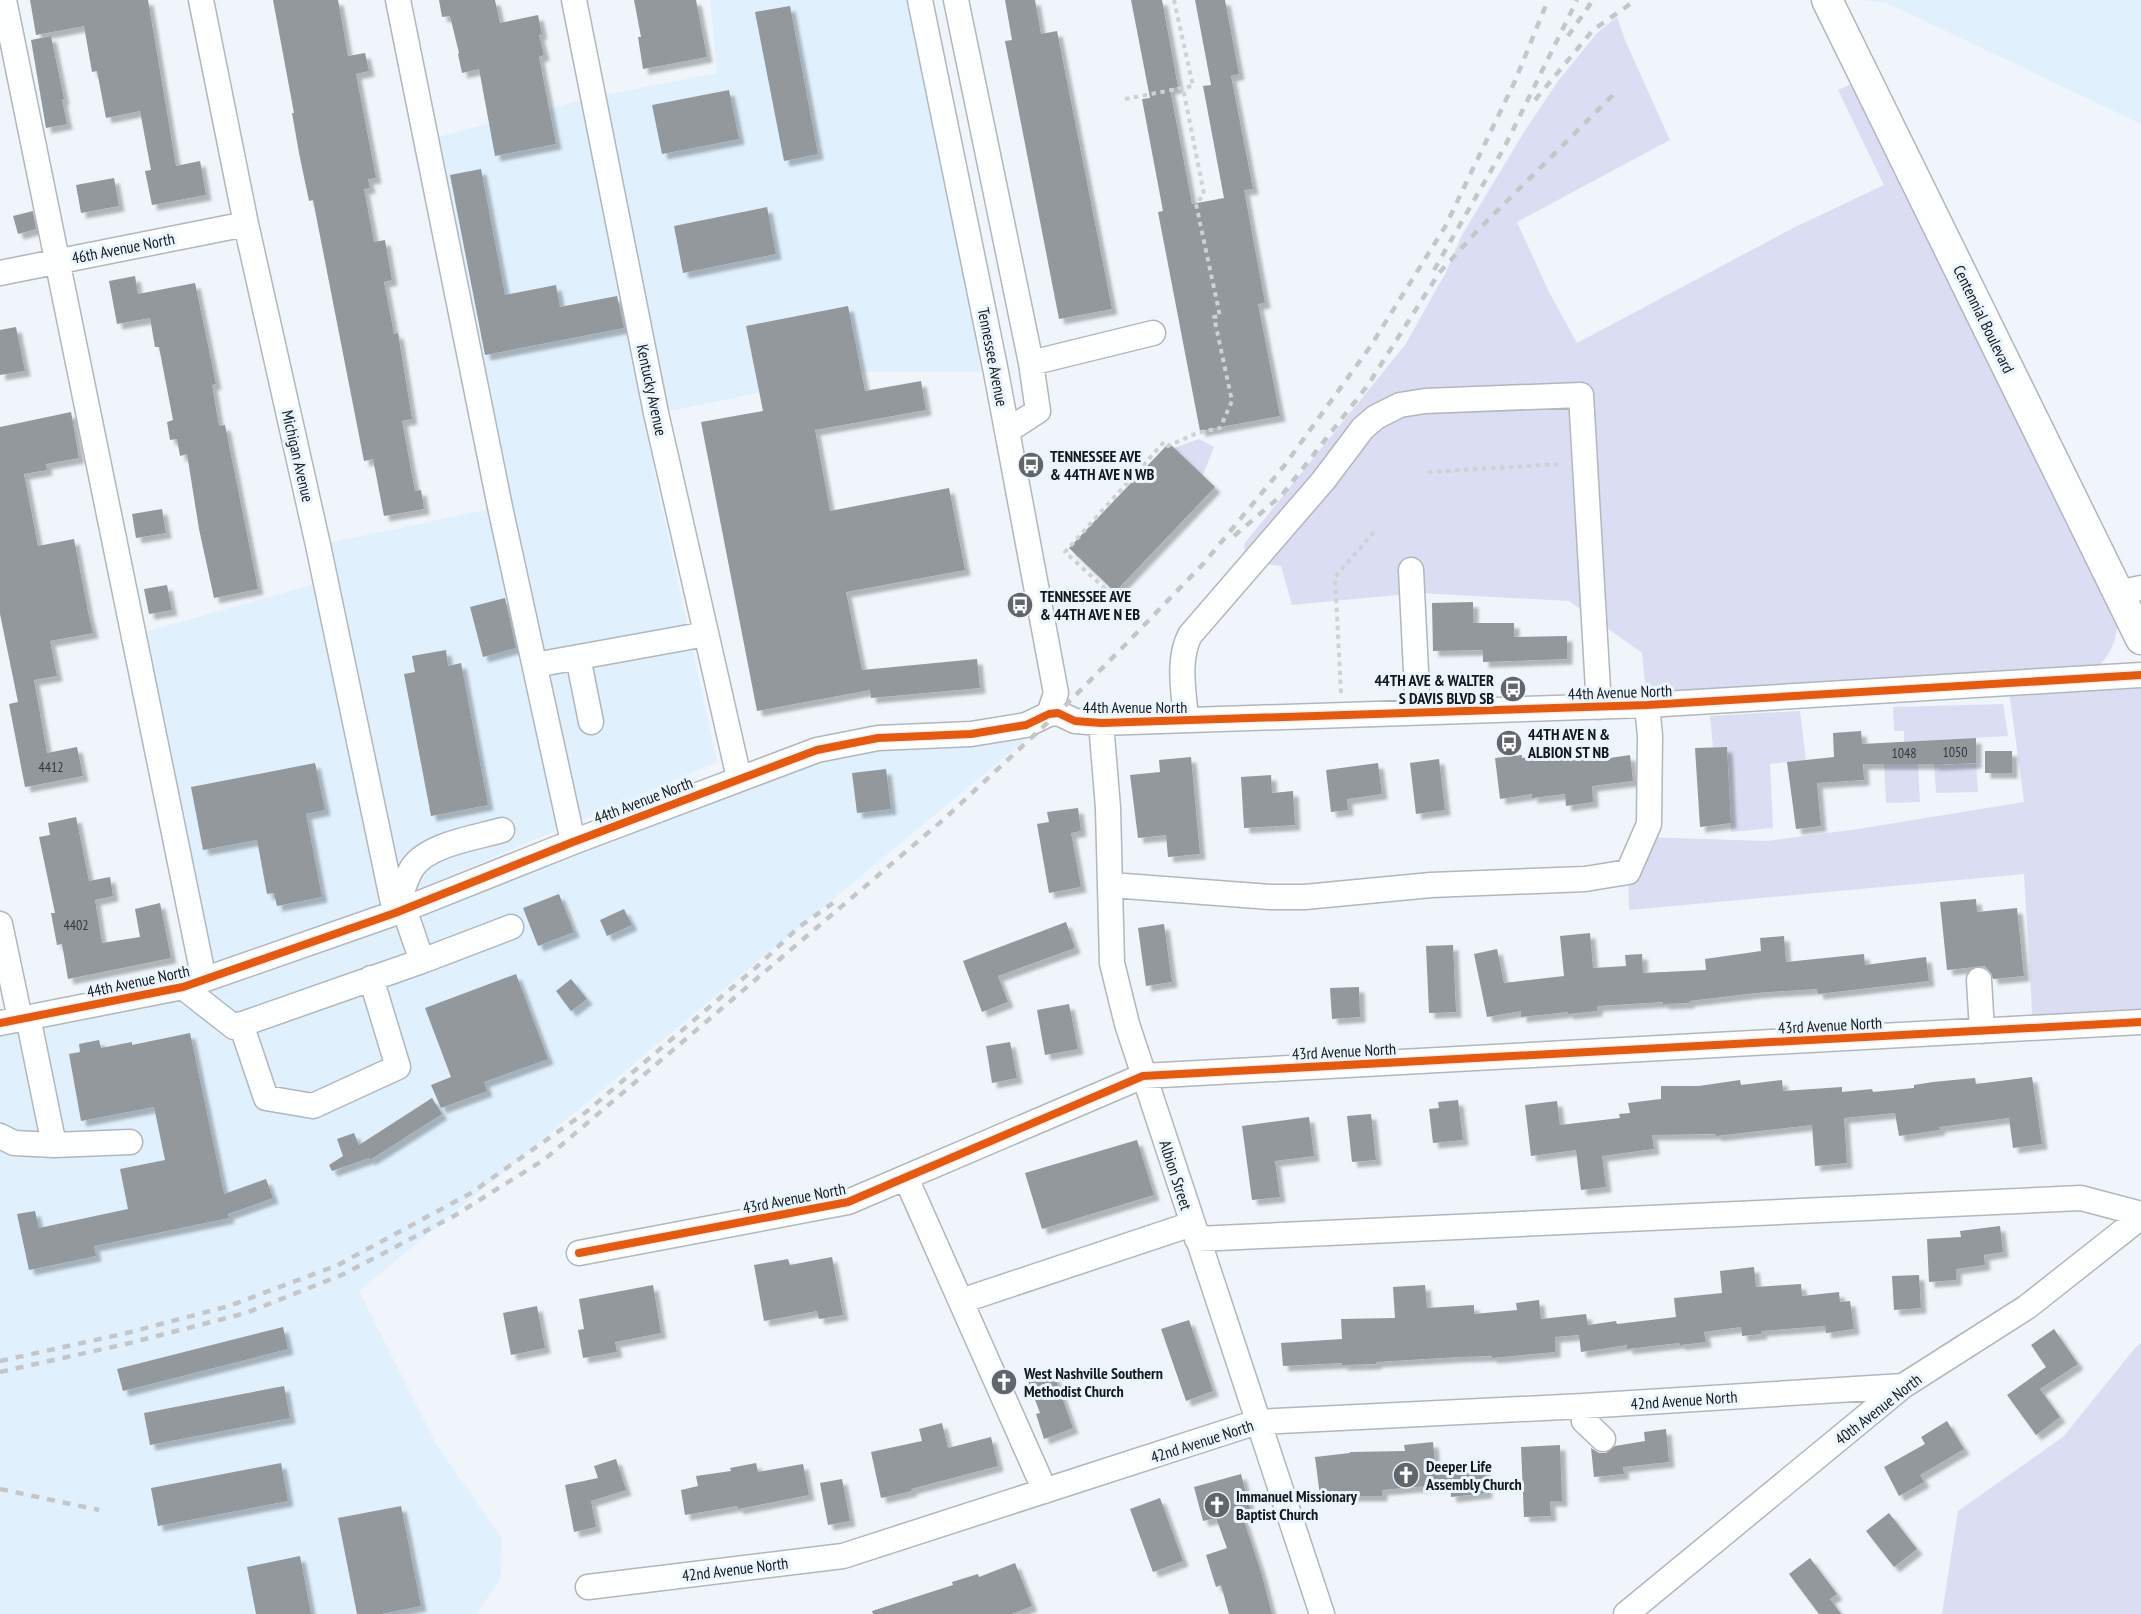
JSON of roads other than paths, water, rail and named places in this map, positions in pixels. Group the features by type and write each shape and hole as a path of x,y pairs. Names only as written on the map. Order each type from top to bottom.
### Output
{"main road":[{"name":"Centennial Boulevard","path":"1827,0 2130,591 2141,639"}],"street":[{"path":"4,0 57,261 194,984 234,1026 422,961 511,927"},
{"name":"Michigan Avenue","path":"201,0 246,224 400,911 422,961"},
{"path":"398,0 492,467 573,842"},
{"name":"Kentucky Avenue","path":"574,0 656,413 739,778"},
{"name":"Tennessee Avenue","path":"920,0 1007,431 1056,693 1049,714"},
{"path":"956,0 1038,411 1007,431"},
{"name":"46th Avenue North","path":"0,273 246,224"},
{"path":"1030,363 1153,333"},
{"path":"1186,720 1183,660 1190,634 1323,481 1363,428 1376,417 1400,405 1425,401 1581,395 1599,707"},
{"path":"1411,570 1418,712"},
{"path":"535,664 706,634"},
{"path":"578,657 591,722"},
{"name":"44th Avenue North","path":"16,1020 194,984 400,911 739,778 817,750 878,738 971,734 1026,725 1049,714 1058,713 1076,721 1101,723 1599,707 2141,675"},
{"path":"1111,885 1270,897 1305,897 1431,885 1585,879 1628,872 1649,824 1650,736 1647,705"},
{"name":"Albion Street","path":"1101,723 1108,808 1112,963 1127,1024 1322,1614"},
{"path":"400,911 413,867 425,854 502,830"},
{"path":"0,924 16,1020 54,1145"},
{"path":"241,1024 266,1098 314,1106 398,1067 371,978"},
{"path":"1979,980 1982,1031"},
{"name":"43rd Avenue North","path":"579,1253 849,1203 1143,1076 2141,1022"},
{"path":"0,1136 14,1143 54,1145 130,1142"},
{"path":"906,1178 1045,1491"},
{"path":"961,1301 1195,1232 2081,1198 2141,1215"},
{"name":"40th Avenue North","path":"1626,1614 1903,1386 2027,1307 2141,1215"},
{"name":"42nd Avenue North","path":"588,1587 843,1556 1257,1422 1583,1406 1903,1386"},
{"path":"1583,1406 1584,1421 1603,1439"}],"railway":[{"path":"0,1372 130,1343 246,1313 344,1274 454,1216 545,1159 943,820 1058,713 1204,563 1284,466 1370,347 1445,227 1515,81 1548,0"},
{"path":"1434,270 1504,148 1577,0"},
{"path":"1568,36 1593,0"},
{"path":"1535,100 1593,30 1636,0"},
{"path":"1234,536 1282,495 1368,385 1439,273 1478,230 1618,90"},
{"path":"0,1361 127,1333 229,1306 338,1265 471,1193 586,1112 760,964 799,927 833,903"},
{"path":"0,1489 99,1510"}],"place":[{"name":"TENNESSEE AVE & 44TH AVE N WB","path":"1031,465"},
{"name":"TENNESSEE AVE & 44TH AVE N EB","path":"1020,605"},
{"name":"44TH AVE & WALTER S DAVIS BLVD SB","path":"1513,689"},
{"name":"44TH AVE N & ALBION ST NB","path":"1509,743"},
{"name":"West Nashville Southern Methodist Church","path":"1004,1382"},
{"name":"Deeper Life Assembly Church","path":"1406,1475"},
{"name":"Immanuel Missionary Baptist Church","path":"1217,1505"}]}
